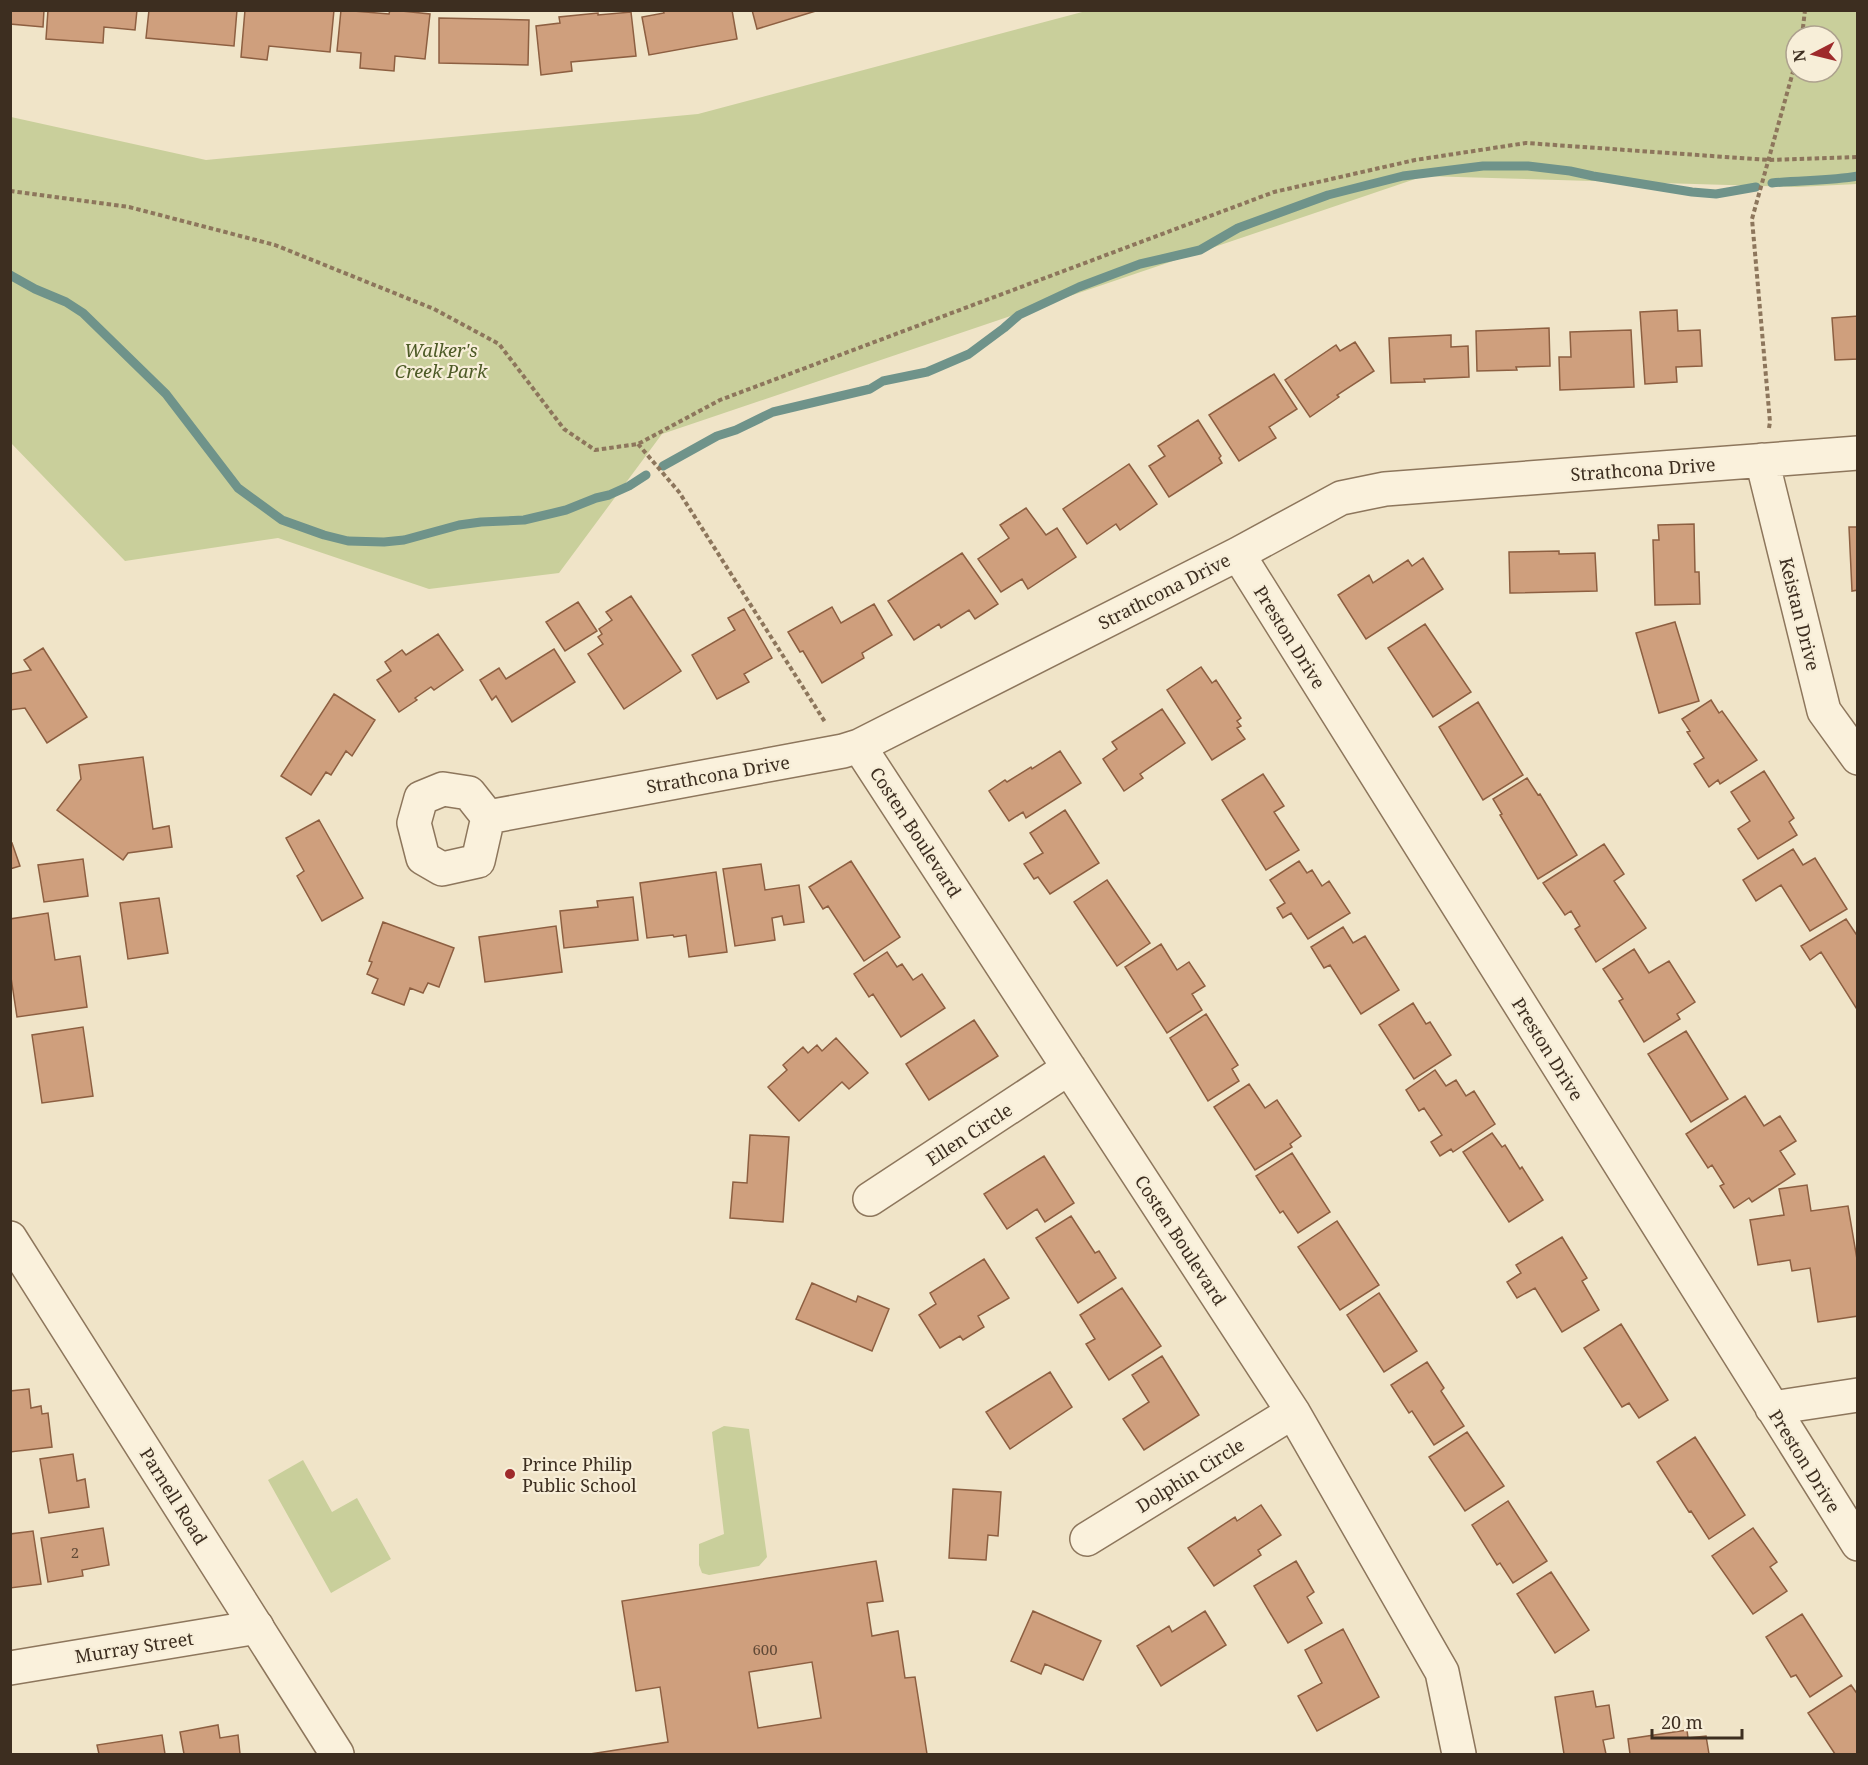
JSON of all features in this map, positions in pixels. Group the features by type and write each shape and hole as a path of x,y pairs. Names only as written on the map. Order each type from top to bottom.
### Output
{"street":[{"name":"Strathcona Drive","path":"488,817 851,748 1238,554 1341,498 1385,489 1857,453"},
{"name":"Keistan Drive","path":"1762,460 1824,711 1857,758"},
{"name":"Preston Drive","path":"1238,554 1857,1544"},
{"name":"Costen Boulevard","path":"851,748 1069,1068 1293,1412 1442,1672 1459,1755"},
{"name":"Ellen Circle","path":"870,1199 1069,1068"},
{"name":"Parnell Road","path":"10,1238 337,1755"},
{"path":"1772,1408 1857,1395"},
{"name":"Dolphin Circle","path":"1087,1539 1293,1412"},
{"name":"Murray Street","path":"10,1668 257,1627"}],"path":[{"path":"1762,460 1770,422 1752,219 1790,84"},
{"path":"10,191 129,207 275,245 435,309 499,344 564,429 595,450 638,444 720,400 1274,192 1415,160 1526,143 1769,160 1857,157"},
{"path":"638,444 679,492 851,748"}],"green space":[{"name":"Walker's Creek Park","path":"1086,11 1857,11 1857,184 1797,187 1424,176 662,434 559,573 429,589 278,538 125,561 11,443 11,117 206,160 698,114"},
{"path":"724,1426 749,1429 767,1557 759,1566 709,1575 702,1573 699,1565 699,1544 724,1534 712,1432"},
{"path":"303,1460 332,1512 357,1498 391,1559 331,1593 268,1480"}],"building":[{"path":"10,10 44,10 43,27 10,24"},
{"path":"48,10 137,10 135,30 104,27 103,43 46,39"},
{"path":"149,10 237,10 234,46 146,38"},
{"path":"245,10 334,10 330,52 269,46 267,60 241,57"},
{"path":"341,10 389,14 392,10 430,14 425,59 395,56 394,71 360,68 361,53 337,51"},
{"path":"663,10 732,10 737,39 649,55 642,17 664,13"},
{"path":"752,10 819,10 757,29"},
{"path":"631,12 636,56 571,62 572,71 541,75 536,26 560,23 559,17"},
{"path":"439,18 529,20 528,65 439,63"},
{"path":"1677,310 1678,331 1700,330 1702,366 1676,367 1677,382 1645,384 1640,312"},
{"path":"1858,316 1858,359 1835,360 1832,318"},
{"path":"1549,328 1550,366 1477,371 1476,331"},
{"path":"1631,330 1634,387 1560,390 1559,357 1571,357 1570,332"},
{"path":"1451,335 1451,347 1468,346 1469,377 1391,383 1389,338"},
{"path":"1355,342 1374,371 1337,395 1339,397 1310,417 1285,380 1336,345 1340,351"},
{"path":"1274,374 1297,409 1269,427 1276,438 1239,461 1209,415"},
{"path":"1198,420 1221,456 1219,458 1222,463 1169,497 1149,466 1165,456 1158,446"},
{"path":"1129,464 1157,504 1120,530 1116,524 1087,544 1063,509"},
{"path":"1026,508 1046,535 1057,528 1076,557 1028,589 1022,579 1001,592 978,559 1009,538 1000,525"},
{"path":"1694,524 1695,572 1699,572 1700,604 1655,605 1653,540 1659,540 1658,525"},
{"path":"1849,527 1858,527 1858,590 1852,591"},
{"path":"1559,551 1559,554 1595,553 1597,591 1510,593 1509,552"},
{"path":"962,553 998,604 975,619 969,610 941,628 939,624 914,640 888,601"},
{"path":"1423,558 1443,589 1366,639 1338,595 1369,575 1373,583 1408,560 1412,566"},
{"path":"631,596 681,671 624,709 588,654 603,644 598,637 602,634 599,629 612,620 606,612"},
{"path":"578,602 597,631 565,651 546,622"},
{"path":"874,604 892,635 862,653 864,658 822,683 803,651 800,652 788,632 832,607 841,623"},
{"path":"744,609 772,658 744,674 749,682 717,699 692,655 735,630 728,618"},
{"path":"1675,622 1699,701 1659,713 1636,633"},
{"path":"1425,624 1471,692 1433,717 1388,648"},
{"path":"438,634 463,670 434,690 431,687 399,712 377,680 391,671 385,662 402,650 406,655"},
{"path":"43,648 87,717 47,743 25,708 10,710 10,674 31,670 24,660"},
{"path":"554,649 575,682 512,722 496,696 492,700 480,680 499,668 506,679"},
{"path":"1201,667 1212,683 1216,680 1241,718 1237,721 1241,726 1237,728 1245,739 1212,760 1167,690"},
{"path":"334,694 375,720 352,756 346,751 331,775 326,772 311,795 281,776"},
{"path":"1711,700 1719,713 1722,711 1757,760 1720,784 1718,780 1709,787 1694,764 1704,758 1687,732 1690,731 1682,719"},
{"path":"1478,702 1523,775 1483,800 1439,727"},
{"path":"1162,709 1185,743 1140,774 1143,778 1124,791 1103,759 1117,749 1112,742"},
{"path":"1060,751 1081,783 1026,818 1023,812 1009,821 989,791 1005,780 1007,782 1031,767 1032,769"},
{"path":"143,757 153,829 169,826 172,847 128,853 123,860 57,810 81,779 79,765"},
{"path":"1764,771 1794,818 1789,822 1797,835 1758,859 1738,829 1750,821 1731,792"},
{"path":"1263,774 1284,806 1274,812 1299,850 1266,870 1222,800"},
{"path":"1527,778 1538,795 1540,794 1577,855 1538,879 1493,799"},
{"path":"1065,810 1099,863 1050,894 1038,877 1034,879 1024,864 1043,853 1030,833"},
{"path":"319,820 363,898 322,921 297,876 304,871 286,838"},
{"path":"12,843 20,866 10,869 10,844"},
{"path":"1604,844 1624,874 1614,881 1646,928 1596,962 1575,929 1580,926 1571,911 1565,915 1543,883"},
{"path":"1793,849 1803,865 1815,858 1847,909 1810,931 1781,885 1756,901 1743,880"},
{"path":"83,859 88,896 44,902 38,865"},
{"path":"851,861 900,937 864,961 828,906 823,909 809,887"},
{"path":"1299,861 1307,873 1312,870 1322,886 1329,881 1350,913 1308,939 1291,913 1283,918 1277,908 1285,903 1270,880"},
{"path":"761,864 765,890 799,885 804,922 784,925 782,916 772,918 775,940 735,946 723,869"},
{"path":"716,872 727,952 689,957 686,935 647,938 640,883"},
{"path":"1107,880 1150,943 1117,966 1074,902"},
{"path":"633,897 638,940 564,948 560,911 598,907 597,901"},
{"path":"159,898 168,953 128,959 120,903"},
{"path":"48,913 55,960 80,956 87,1007 17,1017 10,971 10,919"},
{"path":"1846,919 1856,934 1858,933 1858,1011 1821,952 1810,960 1801,946"},
{"path":"383,922 454,948 439,987 428,983 423,993 410,988 404,1005 372,993 378,979 367,974 372,962 369,961"},
{"path":"556,926 562,972 485,982 479,937"},
{"path":"1343,927 1353,943 1365,936 1399,990 1361,1014 1330,965 1324,968 1311,947"},
{"path":"1161,944 1177,970 1189,962 1205,986 1192,994 1202,1010 1167,1033 1125,967"},
{"path":"1634,949 1649,973 1669,961 1695,1002 1677,1014 1680,1019 1644,1042 1619,1001 1623,999 1603,969"},
{"path":"887,952 897,967 902,964 913,980 922,974 945,1008 901,1037 873,994 869,997 854,974"},
{"path":"1413,1003 1426,1024 1430,1022 1451,1055 1414,1079 1379,1025"},
{"path":"1206,1014 1238,1065 1232,1069 1239,1081 1208,1101 1170,1038"},
{"path":"974,1020 998,1056 929,1100 906,1064"},
{"path":"83,1027 93,1096 42,1103 32,1035"},
{"path":"1686,1031 1728,1099 1691,1122 1648,1054"},
{"path":"836,1038 868,1073 849,1089 842,1082 799,1121 768,1087 787,1070 783,1065 803,1047 808,1053 817,1045 822,1051"},
{"path":"1435,1070 1446,1086 1456,1080 1466,1096 1474,1091 1495,1124 1453,1152 1451,1149 1440,1156 1431,1142 1442,1135 1424,1108 1419,1111 1406,1090"},
{"path":"1249,1084 1265,1108 1277,1100 1301,1136 1290,1144 1292,1147 1255,1170 1214,1107"},
{"path":"1745,1096 1764,1126 1780,1116 1796,1141 1780,1151 1795,1174 1752,1202 1749,1198 1734,1208 1720,1186 1724,1184 1712,1165 1708,1168 1686,1134"},
{"path":"1492,1133 1502,1147 1505,1145 1520,1169 1522,1167 1543,1200 1509,1222 1463,1152"},
{"path":"750,1135 789,1137 783,1222 730,1218 733,1182 747,1183"},
{"path":"1292,1153 1330,1212 1298,1233 1283,1211 1280,1213 1256,1176"},
{"path":"1044,1156 1074,1203 1045,1222 1037,1209 1007,1229 984,1194"},
{"path":"1807,1185 1811,1211 1848,1206 1858,1265 1858,1316 1818,1322 1810,1268 1792,1271 1790,1260 1758,1265 1750,1220 1784,1215 1779,1189"},
{"path":"1071,1216 1095,1253 1099,1251 1116,1278 1078,1303 1036,1238"},
{"path":"1337,1221 1379,1285 1340,1310 1298,1247"},
{"path":"1562,1237 1587,1278 1582,1281 1599,1310 1562,1332 1535,1288 1517,1298 1507,1282 1521,1273 1516,1265"},
{"path":"984,1259 1009,1298 978,1316 984,1327 963,1340 960,1336 940,1348 919,1315 936,1304 930,1293"},
{"path":"812,1283 856,1302 858,1296 889,1309 872,1351 796,1319"},
{"path":"1122,1288 1161,1346 1109,1380 1086,1344 1095,1339 1080,1315"},
{"path":"1379,1293 1417,1351 1384,1372 1347,1315"},
{"path":"1621,1324 1668,1400 1639,1418 1629,1403 1622,1407 1584,1348"},
{"path":"1162,1356 1199,1415 1144,1450 1123,1419 1149,1402 1132,1375"},
{"path":"1427,1362 1444,1388 1441,1391 1464,1426 1434,1445 1412,1411 1409,1413 1391,1385"},
{"path":"1050,1372 1072,1407 1010,1449 986,1412"},
{"path":"29,1389 31,1408 41,1406 42,1414 48,1413 52,1447 10,1452 10,1391"},
{"path":"1467,1432 1504,1486 1465,1511 1429,1457"},
{"path":"1695,1437 1745,1515 1709,1539 1657,1462"},
{"path":"73,1454 77,1481 85,1479 89,1507 49,1513 40,1459"},
{"path":"953,1489 1001,1492 998,1536 988,1535 986,1560 949,1558"},
{"path":"1508,1501 1547,1561 1513,1583 1500,1563 1497,1565 1472,1525"},
{"path":"1261,1505 1281,1535 1258,1550 1261,1555 1214,1586 1188,1548 1235,1517 1237,1521"},
{"path":"103,1528 109,1565 82,1570 83,1576 48,1582 41,1538"},
{"path":"1753,1528 1777,1562 1770,1567 1787,1591 1753,1614 1712,1556"},
{"path":"33,1531 41,1584 10,1588 10,1534"},
{"path":"876,1561 883,1601 867,1603 872,1636 898,1631 905,1678 915,1677 927,1754 590,1754 668,1742 660,1687 636,1691 622,1601","holes":["812,1662 821,1718 758,1728 749,1672"]},
{"path":"1296,1561 1314,1592 1307,1597 1322,1623 1288,1643 1254,1586"},
{"path":"1551,1572 1589,1630 1555,1653 1517,1594"},
{"path":"1033,1611 1101,1641 1083,1680 1045,1664 1041,1674 1011,1661"},
{"path":"1205,1611 1226,1645 1161,1686 1137,1646 1169,1626 1172,1632"},
{"path":"1802,1614 1842,1676 1810,1697 1796,1675 1791,1677 1766,1637"},
{"path":"1343,1629 1379,1697 1317,1731 1298,1696 1322,1683 1305,1650"},
{"path":"1851,1685 1858,1695 1858,1754 1835,1754 1808,1713"},
{"path":"1593,1691 1596,1707 1609,1705 1614,1738 1603,1740 1606,1754 1564,1754 1555,1697"},
{"path":"218,1725 220,1738 238,1735 240,1754 184,1754 180,1732"},
{"path":"1687,1730 1688,1738 1706,1736 1709,1754 1630,1754 1628,1739"},
{"path":"162,1735 165,1754 99,1754 97,1745"}],"waterway":[{"path":"663,466 717,436 736,430 773,412 870,389 883,381 927,372 969,354 1019,315 1079,287 1140,264 1200,250 1238,228 1328,195 1403,176 1483,166 1528,166 1570,171 1716,194 1756,187"},
{"path":"1772,183 1858,176"},
{"path":"10,275 66,302 83,313 166,394 238,488 282,520 324,535 348,541 384,542 404,540 459,525 524,520 566,510 609,495 646,475"}],"place":[{"name":"Prince Philip Public School","path":"510,1474"}]}
